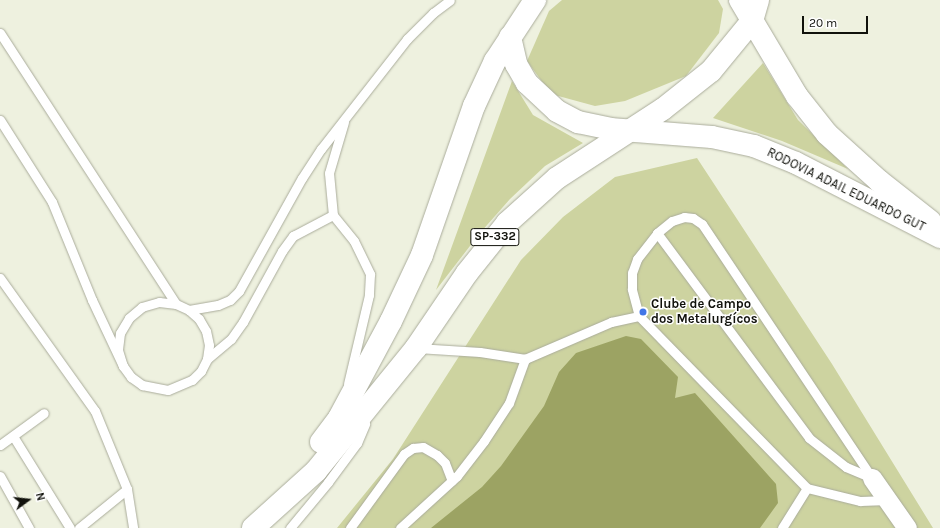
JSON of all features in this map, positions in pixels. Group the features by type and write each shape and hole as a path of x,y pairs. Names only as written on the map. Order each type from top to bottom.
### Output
{"main road":[{"name":"SP-332","path":"260,522 339,418 369,366 422,255 474,106 495,61 535,0"},
{"name":"RODOVIA ADAIL EDUARDO GUT","path":"740,0 797,96 827,134 879,181 940,229"},
{"name":"SP-332","path":"260,522 316,471 416,348 467,273 507,223 557,178 689,90 712,71 752,21 758,0"},
{"name":"RODOVIA ADAIL EDUARDO GUT","path":"510,37 516,64 527,83 556,111 595,126 712,137 754,146 796,163 940,237"}],"street":[{"path":"872,478 907,528"}],"lane":[{"path":"189,310 218,305 230,300 239,291 302,178 346,115 407,39 433,13 450,0"},
{"path":"0,33 176,304"},
{"path":"339,418 367,302 370,274 354,241 333,215 329,173 346,115"},
{"path":"0,120 52,202 123,366 142,385 168,390 192,380 201,371 207,359 209,345 206,331 199,319 189,310 176,304 159,302 142,307 129,318 120,333 118,350 123,366"},
{"path":"207,359 231,340 243,322 282,251 293,236 333,215"},
{"path":"872,478 702,224 693,218 684,217 672,220 657,233 637,259 632,273 632,289 639,316 807,488 860,501 888,500"},
{"path":"657,233 809,438 846,467 872,478"},
{"path":"0,278 95,411 127,489 133,528"},
{"path":"416,348 480,352 525,359 611,322 639,316"},
{"path":"400,528 452,481 484,442 509,403 525,359"},
{"path":"290,528 328,482 357,443 375,398"},
{"path":"0,444 44,413"},
{"path":"13,436 70,528"},
{"path":"350,528 404,454 413,448 423,447 437,455 445,463 452,481"},
{"path":"0,476 29,528"},
{"path":"782,528 807,488"},
{"path":"79,528 127,489"}],"shaded area":[{"path":"562,0 718,0 723,9 719,33 686,76 625,101 595,106 551,94 527,61 549,11"},
{"path":"763,63 798,120 848,169 782,141 713,118"},
{"path":"512,81 533,115 583,143 545,166 510,199 480,233 436,290"},
{"name":"Clube de Campo dos Metalurgícos","path":"697,158 832,364 933,528 337,528 393,459 521,260 563,217 615,177"},
{"path":"626,336 641,339 678,377 675,398 695,393 776,484 778,503 760,528 431,528 482,487 501,466 544,406 559,372 576,353"}],"place":[{"name":"Clube de Campo dos Metalurgícos","path":"643,312"}]}
